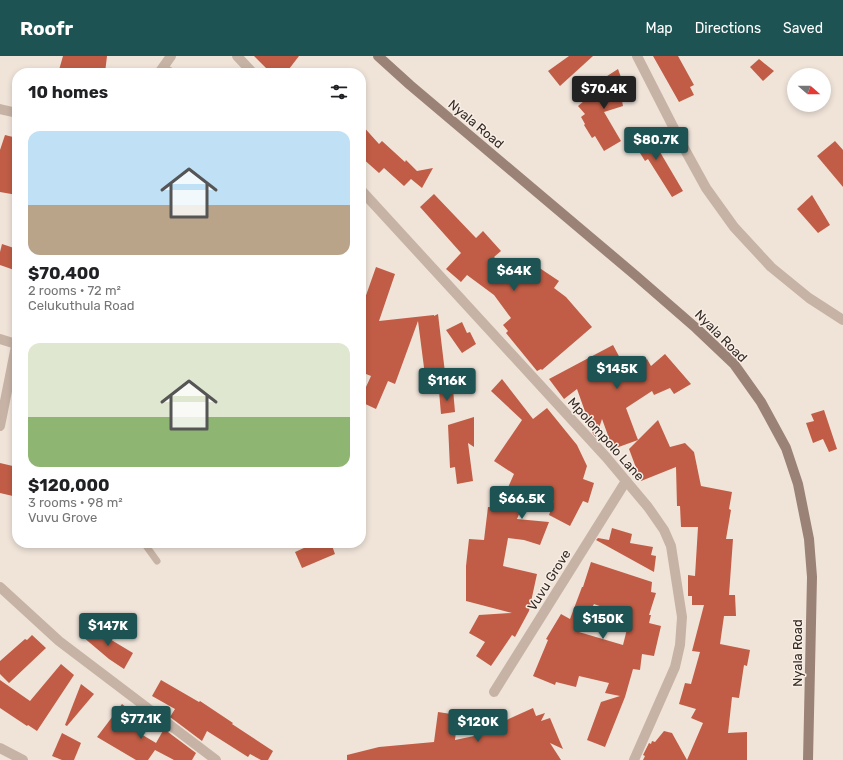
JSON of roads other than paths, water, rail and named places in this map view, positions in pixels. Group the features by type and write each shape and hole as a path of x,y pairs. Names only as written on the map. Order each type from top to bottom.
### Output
{"street":[{"path":"162,68 171,56"},
{"path":"237,56 248,68"},
{"name":"Nyala Road","path":"378,56 410,85 696,328 734,364 761,402 788,455 798,484 809,539 812,577 808,760"},
{"path":"637,56 706,188 734,227 771,267 809,298 843,320"},
{"path":"0,109 12,112"},
{"name":"Mpolompolo Lane","path":"366,195 606,457 648,507 664,530 671,546 682,617 680,645 675,667 634,760"},
{"path":"0,339 12,341"},
{"path":"0,426 12,367"},
{"name":"Vuvu Grove","path":"494,692 626,481"},
{"path":"0,587 58,641 216,760"},
{"path":"0,748 23,760"}],"lane":[{"path":"148,548 157,561"}]}
